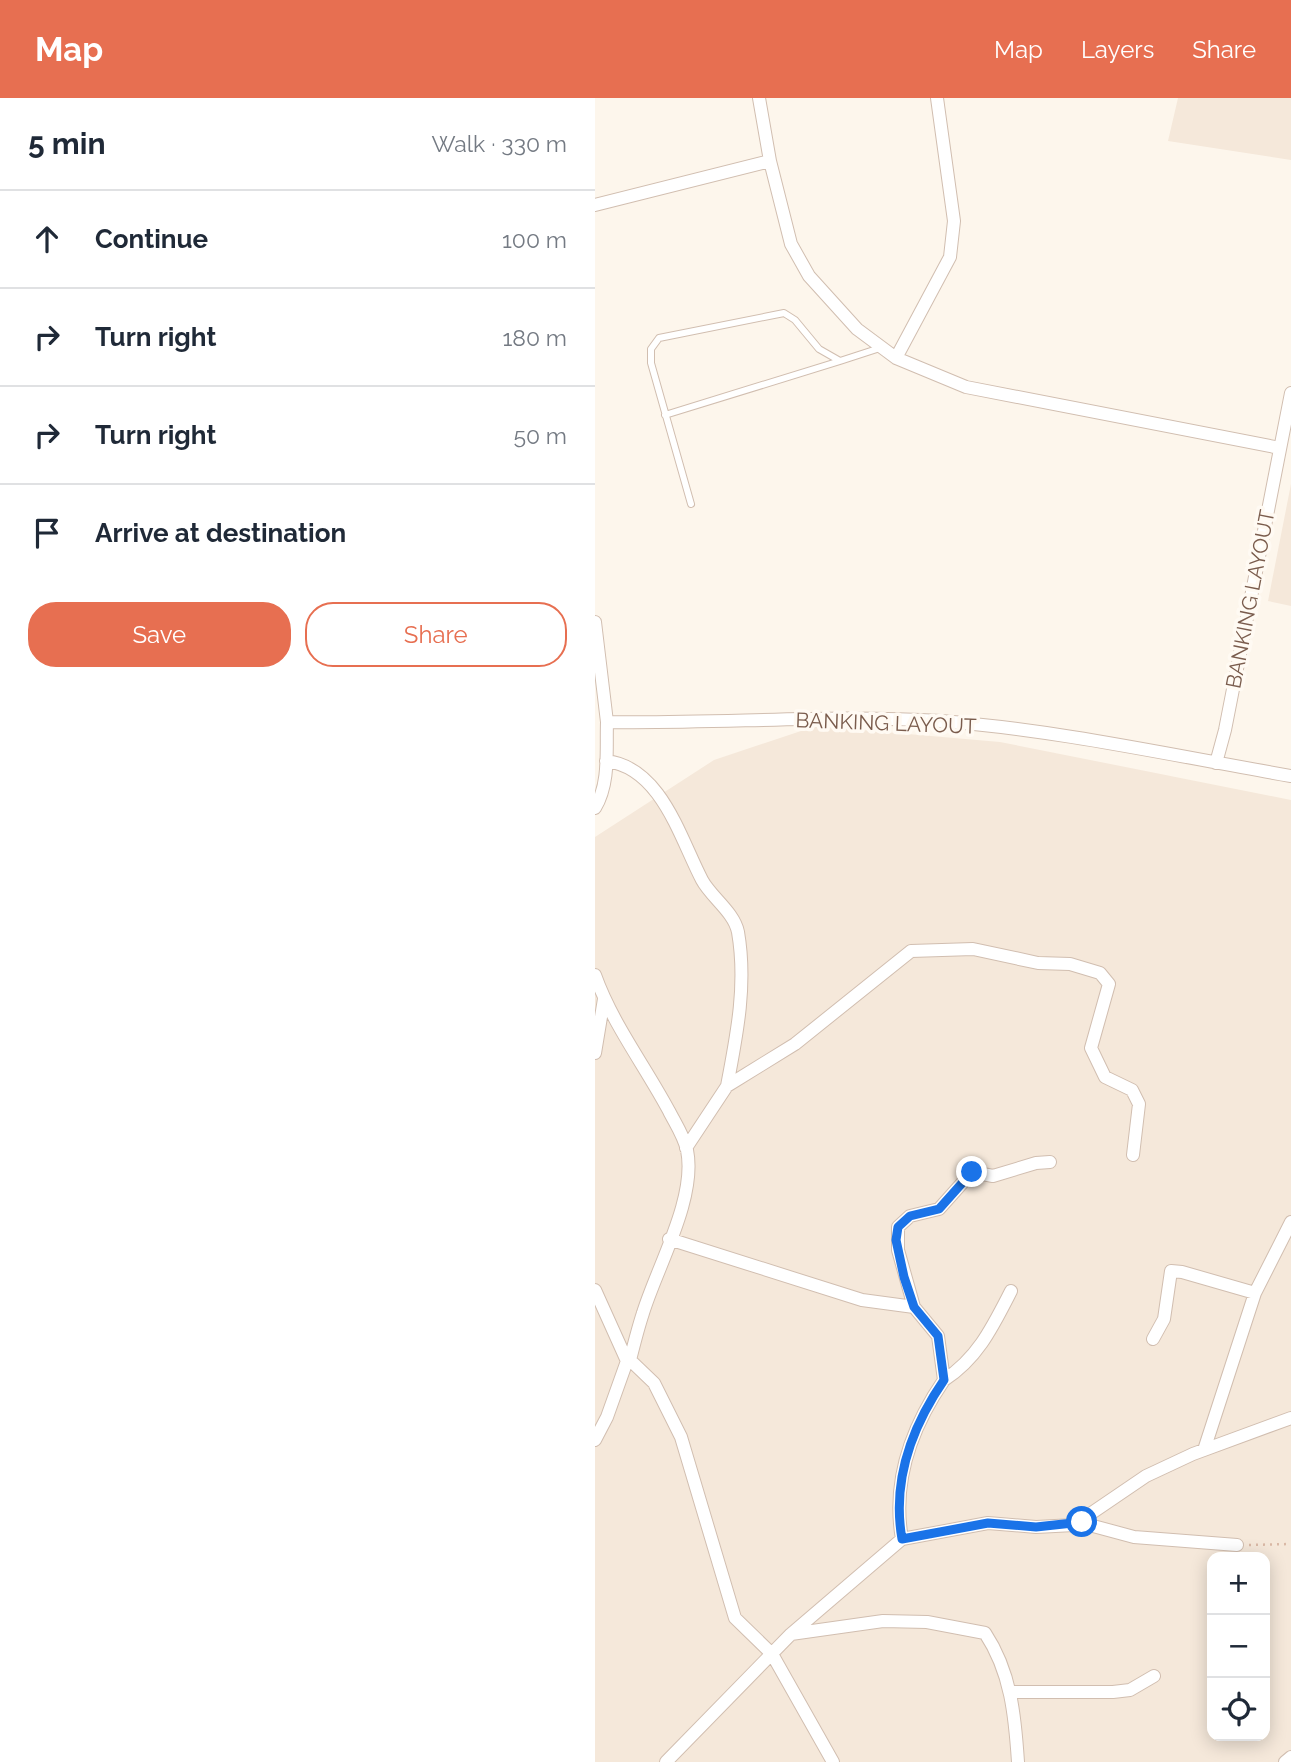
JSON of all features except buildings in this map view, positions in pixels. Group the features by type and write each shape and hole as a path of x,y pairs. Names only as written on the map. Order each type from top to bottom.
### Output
{"street":[{"path":"759,98 769,161 792,244 810,276 857,329 896,358 966,387 1280,448"},
{"path":"896,358 950,257 954,221 937,98"},
{"path":"595,205 769,161"},
{"name":"BANKING LAYOUT","path":"1216,763 1225,730 1291,393"},
{"path":"595,622 607,722 603,796 595,808"},
{"name":"BANKING LAYOUT","path":"607,722 669,723 750,719 941,721 1072,738 1291,776"},
{"path":"606,761 622,762 638,772 669,813 702,881 737,928 742,965 739,1021 727,1086 686,1148"},
{"path":"727,1086 795,1044 911,951 973,949 1038,963 1070,964 1100,973 1109,984 1091,1048 1105,1077 1132,1090 1139,1104 1133,1155"},
{"path":"595,975 604,999 650,1074 686,1148 689,1170 684,1198 642,1313 628,1360 607,1417 595,1440"},
{"path":"595,1053 604,999"},
{"path":"944,1380 938,1336 914,1307 896,1240 898,1227 904,1219 939,1209 972,1172 993,1176 1035,1163 1050,1162"},
{"path":"1205,1450 1255,1293 1291,1222"},
{"path":"669,1239 862,1300 914,1307"},
{"path":"1153,1339 1164,1319 1171,1271 1255,1293"},
{"path":"595,1290 628,1360 654,1383 677,1426 735,1618 772,1654 833,1762"},
{"path":"902,1539 897,1511 904,1461 925,1408 944,1380 964,1368 982,1345 1011,1291"},
{"path":"1082,1522 1146,1476 1205,1450 1291,1418"},
{"path":"666,1762 791,1634 902,1539 988,1523 1036,1527 1082,1522 1134,1537 1237,1545"},
{"path":"791,1634 883,1620 926,1622 985,1633 1007,1674 1018,1762"},
{"path":"1010,1692 1122,1691 1130,1690 1153,1676"},
{"path":"1285,1762 1291,1756"}],"lane":[{"path":"691,504 651,363 651,349 659,338 784,313 795,320 819,349 840,361"},
{"path":"666,415 882,348"}],"path":[{"path":"1237,1545 1291,1544"}],"shaded area":[{"path":"1178,98 1291,98 1291,160 1168,141"},
{"path":"1291,484 1291,606 1268,601"},
{"path":"816,726 1000,742 1291,800 1291,1762 595,1762 595,837 714,760"}],"route":[{"path":"972,1172 939,1209 930,1214 910,1216 898,1227 896,1240 904,1277 914,1307 938,1336 944,1380 925,1408 904,1461 897,1511 902,1539 988,1523 1036,1527 1074,1525 1082,1522"}]}
